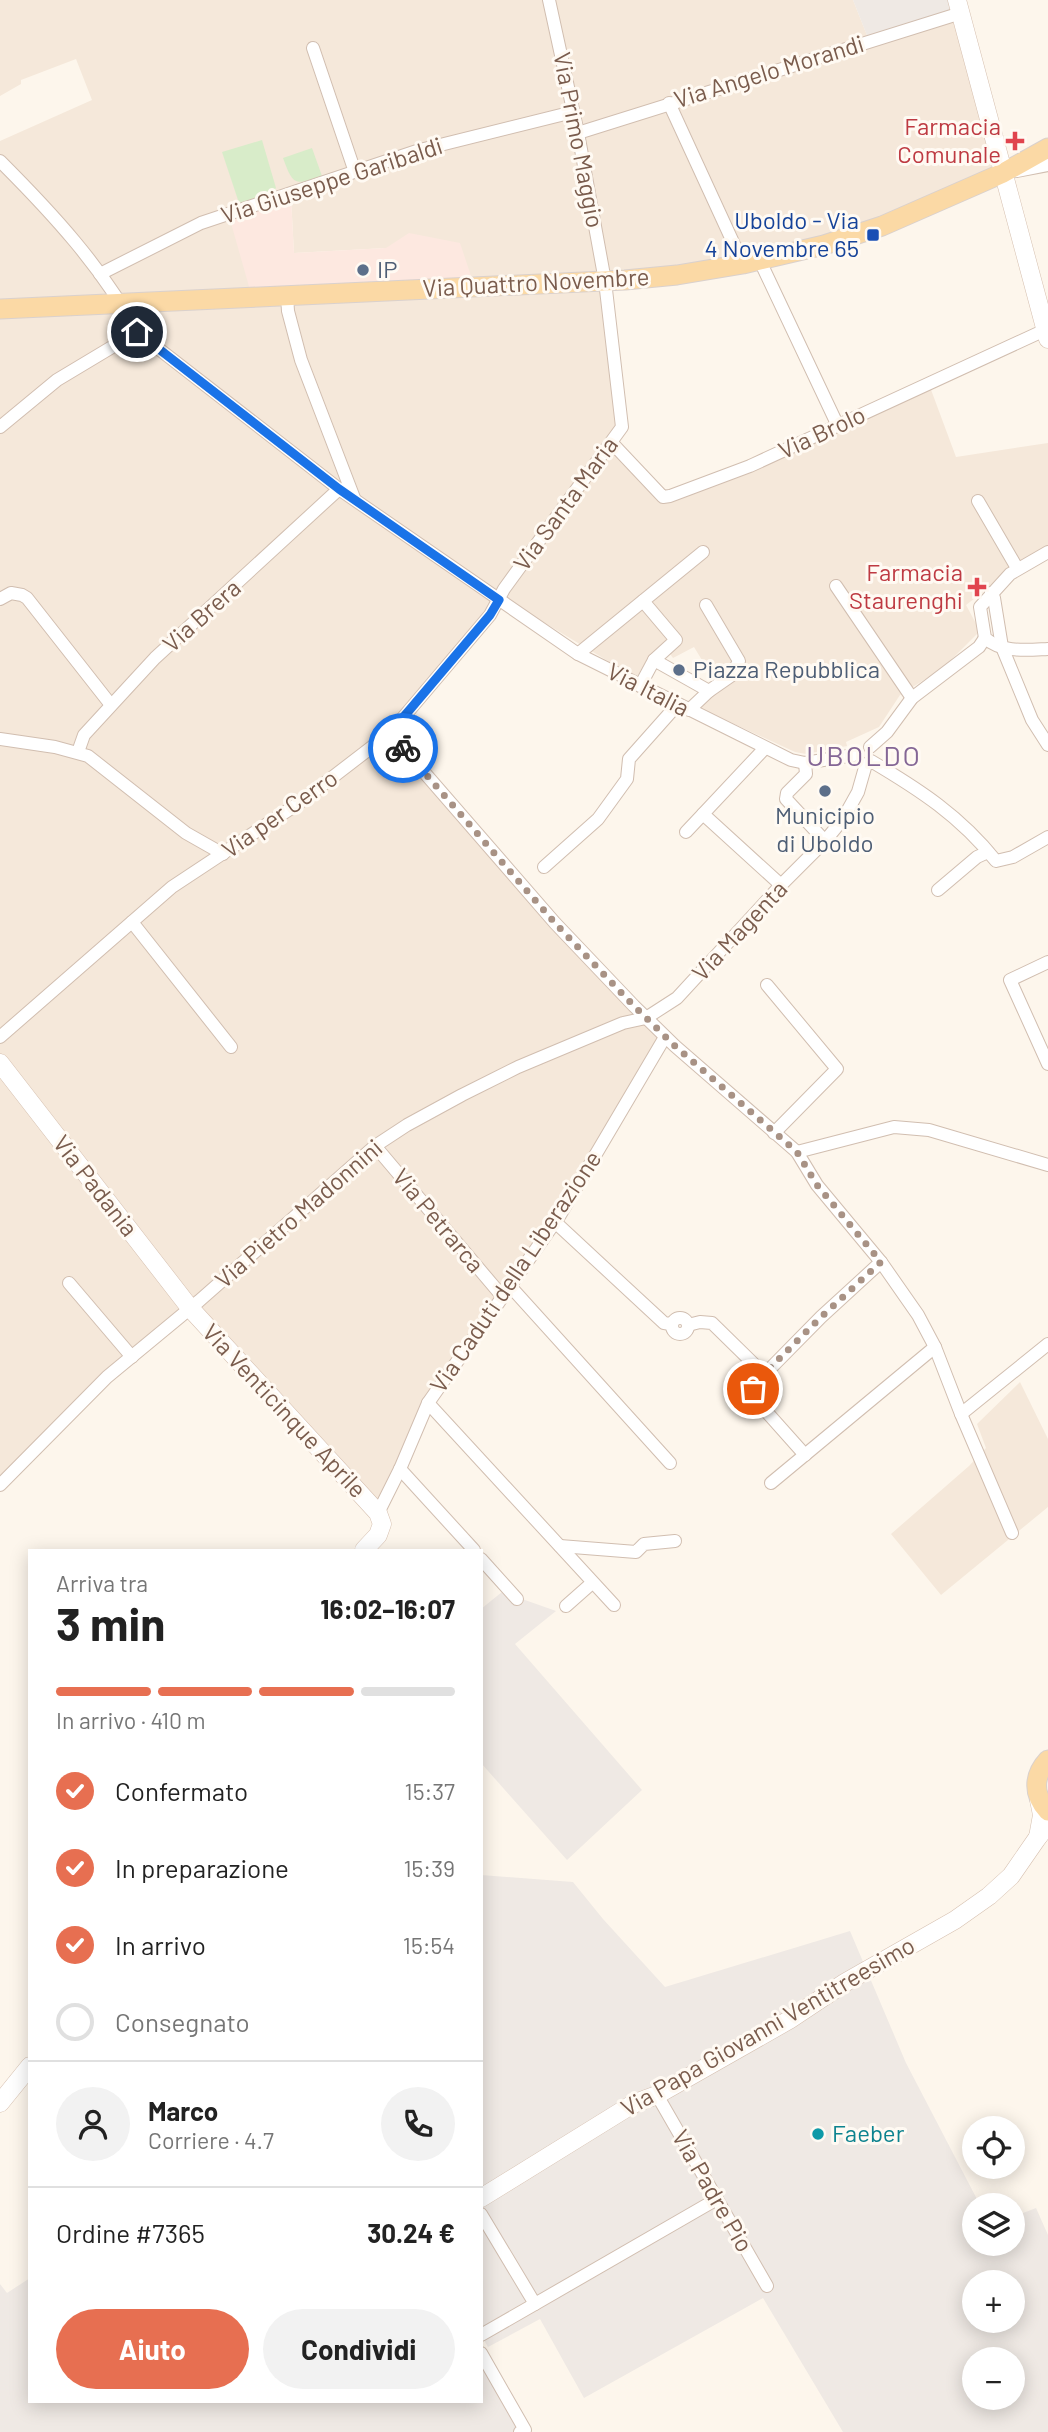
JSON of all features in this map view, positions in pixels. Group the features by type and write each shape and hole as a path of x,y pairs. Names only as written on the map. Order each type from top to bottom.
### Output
{"main road":[{"name":"Via Quattro Novembre","path":"0,309 605,281 677,275 751,263 824,245 882,226 1003,173 1047,157"},
{"path":"1044,1805 1037,1780 1041,1768 1048,1760"}],"street":[{"name":"Via Primo Maggio","path":"549,0 578,133 605,281"},
{"name":"Via Angelo Morandi","path":"578,133 959,7"},
{"path":"959,7 1047,334"},
{"path":"313,48 355,172"},
{"path":"669,103 838,426"},
{"name":"Via Giuseppe Garibaldi","path":"100,274 201,223 420,150 573,111"},
{"path":"0,161 35,195 100,274 121,303 137,332 57,380 0,427"},
{"name":"Via Santa Maria","path":"499,600 504,589 622,428 605,281"},
{"path":"287,296 288,311 301,360 354,499"},
{"name":"Via Italia","path":"137,332 339,489 578,654 792,761 805,763"},
{"name":"Via Brolo","path":"612,443 663,497 670,496 750,466 1047,334"},
{"name":"Via Brera","path":"78,752 84,735 156,658 339,489"},
{"path":"978,501 1017,568"},
{"path":"578,654 703,552"},
{"path":"1048,552 1017,568 980,607 985,638 995,646 1017,650 1048,649"},
{"path":"836,586 912,698"},
{"path":"0,599 12,593 27,598 111,705"},
{"path":"991,593 995,598 1002,648 1032,720 1048,745"},
{"name":"Via per Cerro","path":"0,1037 172,887 299,803 390,733 490,615 499,600"},
{"path":"640,686 654,660 676,640 643,601"},
{"path":"544,867 598,819 627,779 629,759 683,708 732,675 739,661 706,605"},
{"path":"870,747 887,732 912,698 979,647 985,638"},
{"path":"654,660 709,691"},
{"path":"390,733 555,923 646,1018 797,1152 817,1185 881,1262 918,1315 935,1347 1012,1533"},
{"path":"0,739 78,752 99,763 186,833 223,854"},
{"path":"870,747 861,745 856,749 857,761 868,762 937,804 970,830 996,861 1002,861 1048,837"},
{"path":"868,762 874,755 870,747"},
{"path":"686,832 765,748"},
{"path":"825,841 786,799 787,793 806,774 805,763 855,755"},
{"name":"Via Magenta","path":"646,1018 677,998 825,841 843,819 858,792 868,762"},
{"path":"703,814 781,885"},
{"path":"938,890 977,857 988,852"},
{"path":"132,922 231,1047"},
{"path":"1048,962 1010,980 1048,1064"},
{"path":"767,985 837,1069 774,1133"},
{"name":"Via Pietro Madonnini","path":"0,1485 107,1377 375,1146 462,1094 623,1023 646,1018"},
{"name":"Via Caduti della Liberazione","path":"363,1549 378,1535 382,1524 378,1513 428,1403 555,1222 666,1037"},
{"name":"Via Padania","path":"0,1063 190,1308"},
{"path":"797,1152 894,1127 929,1130 1048,1165"},
{"name":"Via Petrarca","path":"375,1146 505,1290 670,1463"},
{"path":"555,1222 664,1323 671,1324 679,1318 685,1319 688,1325 712,1323 764,1374"},
{"path":"805,1455 753,1396 754,1385 821,1317 881,1262"},
{"path":"69,1283 132,1357"},
{"name":"Via Venticinque Aprile","path":"190,1308 378,1513"},
{"path":"961,1414 1048,1344"},
{"path":"771,1483 935,1347"},
{"path":"428,1403 614,1605"},
{"path":"400,1469 473,1549"},
{"path":"560,1546 636,1552 645,1544 675,1541"},
{"path":"483,1561 517,1599"},
{"path":"566,1606 592,1583"},
{"name":"Via Papa Giovanni Ventitreesimo","path":"483,2197 633,2104 657,2095 789,2020 846,1982 955,1920 1012,1876 1043,1831 1044,1805"},
{"path":"0,2103 28,2068"},
{"name":"Via Padre Pio","path":"657,2095 767,2286"},
{"path":"483,2334 717,2199"},
{"path":"483,2217 535,2304"},
{"path":"483,2357 524,2430 520,2432"}],"shaded area":[{"path":"0,0 853,0 868,38 958,11 999,171 797,253 599,274 620,427 491,612 388,732 297,800 170,886 0,1034 0,141 92,100 76,59 21,80 21,84 0,96","holes":["291,198 294,253 386,248 250,290"]},
{"path":"853,0 955,0 958,11 868,38"},
{"path":"291,198 294,253 386,248 409,233 460,243 473,282 250,290 229,216"},
{"path":"930,387 956,457 1048,443 1048,549 1018,565 966,605 980,631 943,668 900,695 879,727 846,742 847,746 806,754 795,752 697,707 719,688 694,647 673,658 665,647 649,657 636,678 505,599 612,451 662,500"},
{"path":"390,735 643,1017 404,1124 190,1306 0,1060 0,1043 173,888"},
{"path":"646,1020 663,1037 559,1214 427,1402 378,1510 192,1308 375,1148 517,1070"},
{"path":"0,1065 187,1308 0,1480"},
{"path":"1020,1382 1048,1439 1048,1507 941,1595 891,1534 986,1448 977,1424"},
{"path":"502,1592 556,1611 515,1644 642,1790 567,1860 483,1765 483,1607"},
{"path":"483,1875 573,1882 665,1987 850,1931 906,2063 962,2170 962,2179 966,2179 974,2193 962,2193 962,2256 1025,2256 1025,2212 1036,2208 1048,2235 1048,2432 843,2432 763,2298 584,2398 540,2319 488,2347 483,2338"},
{"path":"28,2279 28,2403 483,2403 483,2358 490,2355 531,2432 0,2432 0,2284 7,2293"}],"green space":[{"path":"262,140 276,188 271,193 239,203 222,152"},
{"path":"312,148 322,176 296,181 289,174 283,158"}],"way so far":[{"path":"403,748 555,923 634,1006 675,1046 797,1152 817,1185 881,1262 821,1317 756,1382 753,1389"}],"place":[{"name":"Farmacia Comunale","path":"1015,141"},
{"name":"Uboldo - Via 4 Novembre 65","path":"873,235"},
{"name":"IP","path":"363,270"},
{"name":"Farmacia Staurenghi","path":"977,587"},
{"name":"Piazza Repubblica","path":"679,670"},
{"name":"Municipio di Uboldo","path":"825,791"},
{"name":"Faeber","path":"818,2134"}],"district":[{"name":"UBOLDO","path":"864,756"}],"route":[{"path":"137,332 339,489 499,600 490,615 390,733 403,748"}]}
